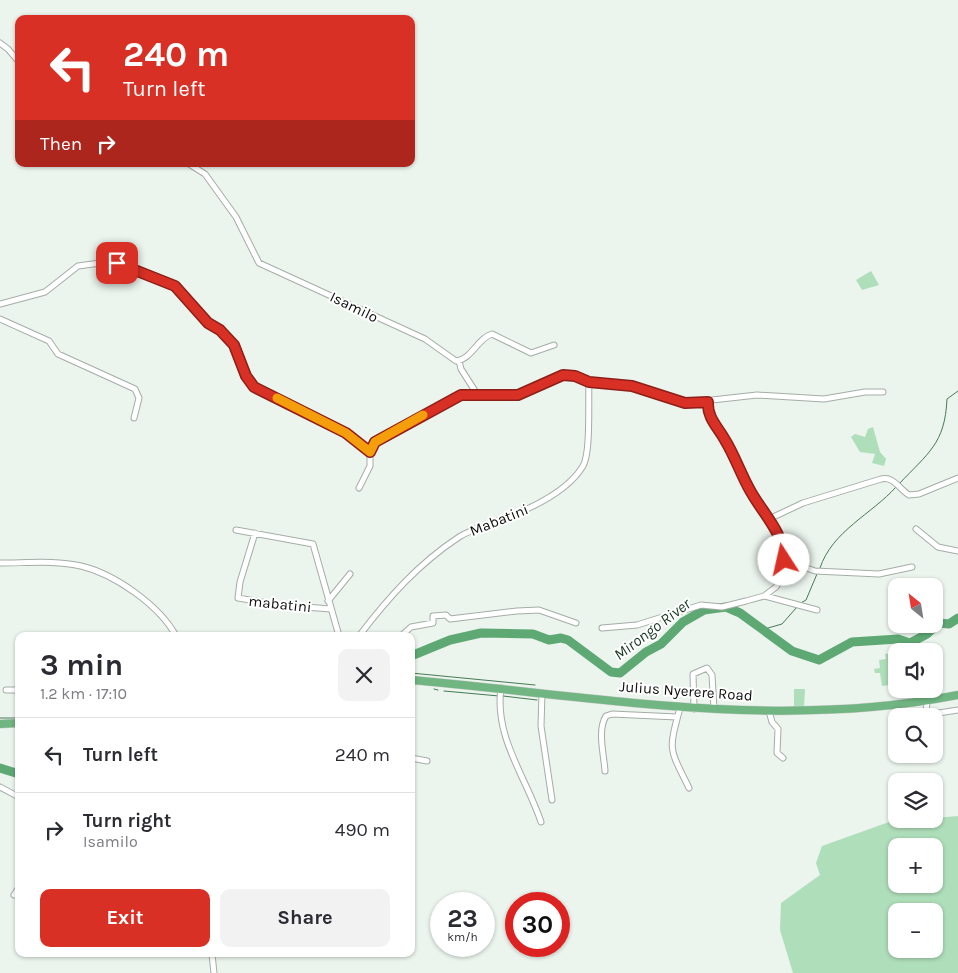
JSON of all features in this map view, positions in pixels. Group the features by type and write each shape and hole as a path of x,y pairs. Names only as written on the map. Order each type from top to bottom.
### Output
{"highway":[{"name":"Julius Nyerere Road","path":"415,681 500,693 542,693 714,710 769,711 874,708 958,695"},
{"path":"0,724 15,723"}],"street":[{"path":"0,43 15,57"},
{"name":"Isamilo","path":"194,167 205,174 236,217 259,263 425,340 459,361"},
{"path":"0,304 45,292 73,268 86,264 117,263 156,277 175,286 208,323 230,340 234,345 246,376 254,387 346,433 370,452"},
{"path":"0,319 49,341 58,354 135,389 139,398 134,418"},
{"path":"477,394 461,369 459,361 486,337 492,334 531,353 540,352 554,345"},
{"path":"359,488 370,466 370,452 375,442 439,405 461,395 524,394 563,375 575,376 589,382 632,386 685,403 708,402 757,395 817,400 883,392"},
{"name":"Mabatini","path":"362,632 393,593 440,550 461,536 536,505 567,484 575,476 583,466 586,457 589,382"},
{"path":"602,628 638,625 701,605 722,607 764,596 776,587 780,580 784,560 782,541 750,491 725,438 714,425 708,413 708,402"},
{"path":"769,519 803,503 876,480 888,478 909,495 919,494 958,478"},
{"path":"916,529 938,547 958,551"},
{"path":"236,530 313,544 338,632"},
{"name":"mabatini","path":"255,533 238,598 279,605 331,609"},
{"path":"784,560 815,570 879,574 912,567"},
{"path":"0,563 57,563 82,566 123,585 145,600 162,617 173,632"},
{"path":"328,601 350,574"},
{"path":"764,596 817,610"},
{"path":"405,632 411,627 433,623 433,616 446,614 450,619 539,610 576,623"},
{"path":"694,708 693,674 707,668 712,674 714,710"},
{"path":"6,690 15,690"},
{"path":"500,693 503,731 541,822"},
{"path":"542,693 541,726 552,800"},
{"path":"617,715 622,700"},
{"path":"927,701 927,708"},
{"path":"680,708 670,750 689,788"},
{"path":"943,713 958,710"},
{"path":"769,711 772,722 778,729 777,753 783,758"},
{"path":"606,771 603,723 606,716 677,717"},
{"path":"415,759 427,761"},
{"path":"0,787 15,795"},
{"path":"212,957 214,973"}],"green space":[{"path":"871,271 879,285 862,290 856,280"},
{"path":"873,427 880,452 886,459 884,466 872,463 875,454 860,452 851,437 855,434 865,437 868,429"},
{"path":"885,654 888,654 888,685 882,686 880,673 875,673 874,669 880,668 879,660 886,659"},
{"path":"794,689 805,689 804,707 794,707"},
{"path":"958,816 958,973 793,973 780,930 781,903 820,875 816,863 822,846 888,822 888,828 943,828 943,817"}],"waterway":[{"path":"899,484 933,447 943,427 947,399 958,391"},
{"path":"820,568 826,555 843,533 896,487"},
{"path":"799,604 806,600 817,574"},
{"name":"Mirongo River","path":"415,654 450,640 481,633 533,634 549,640 561,638 568,640 611,672 620,673 646,652 661,644 683,622 704,610 726,607 740,613 792,651 819,660 852,642 898,639 910,643 927,634 939,623 949,624 958,618"},
{"path":"761,630 782,624 797,607"},
{"path":"415,673 535,685"},
{"path":"434,689 438,690"},
{"path":"444,691 499,696"},
{"path":"503,696 537,700"},
{"path":"0,718 15,718"},
{"name":"Mirongo River","path":"0,768 15,773"}],"slow traffic":[{"path":"277,398 346,433 370,452 375,442 423,415"}],"route":[{"path":"117,263 129,266 175,286 183,298 208,323 220,330 234,345 246,376 254,387 346,433 370,452 375,442 439,405 461,395 468,393 487,396 524,394 563,375 575,376 589,382 632,386 685,403 708,402 708,413 714,425 725,438 750,491 779,534 784,549 784,560"}]}
